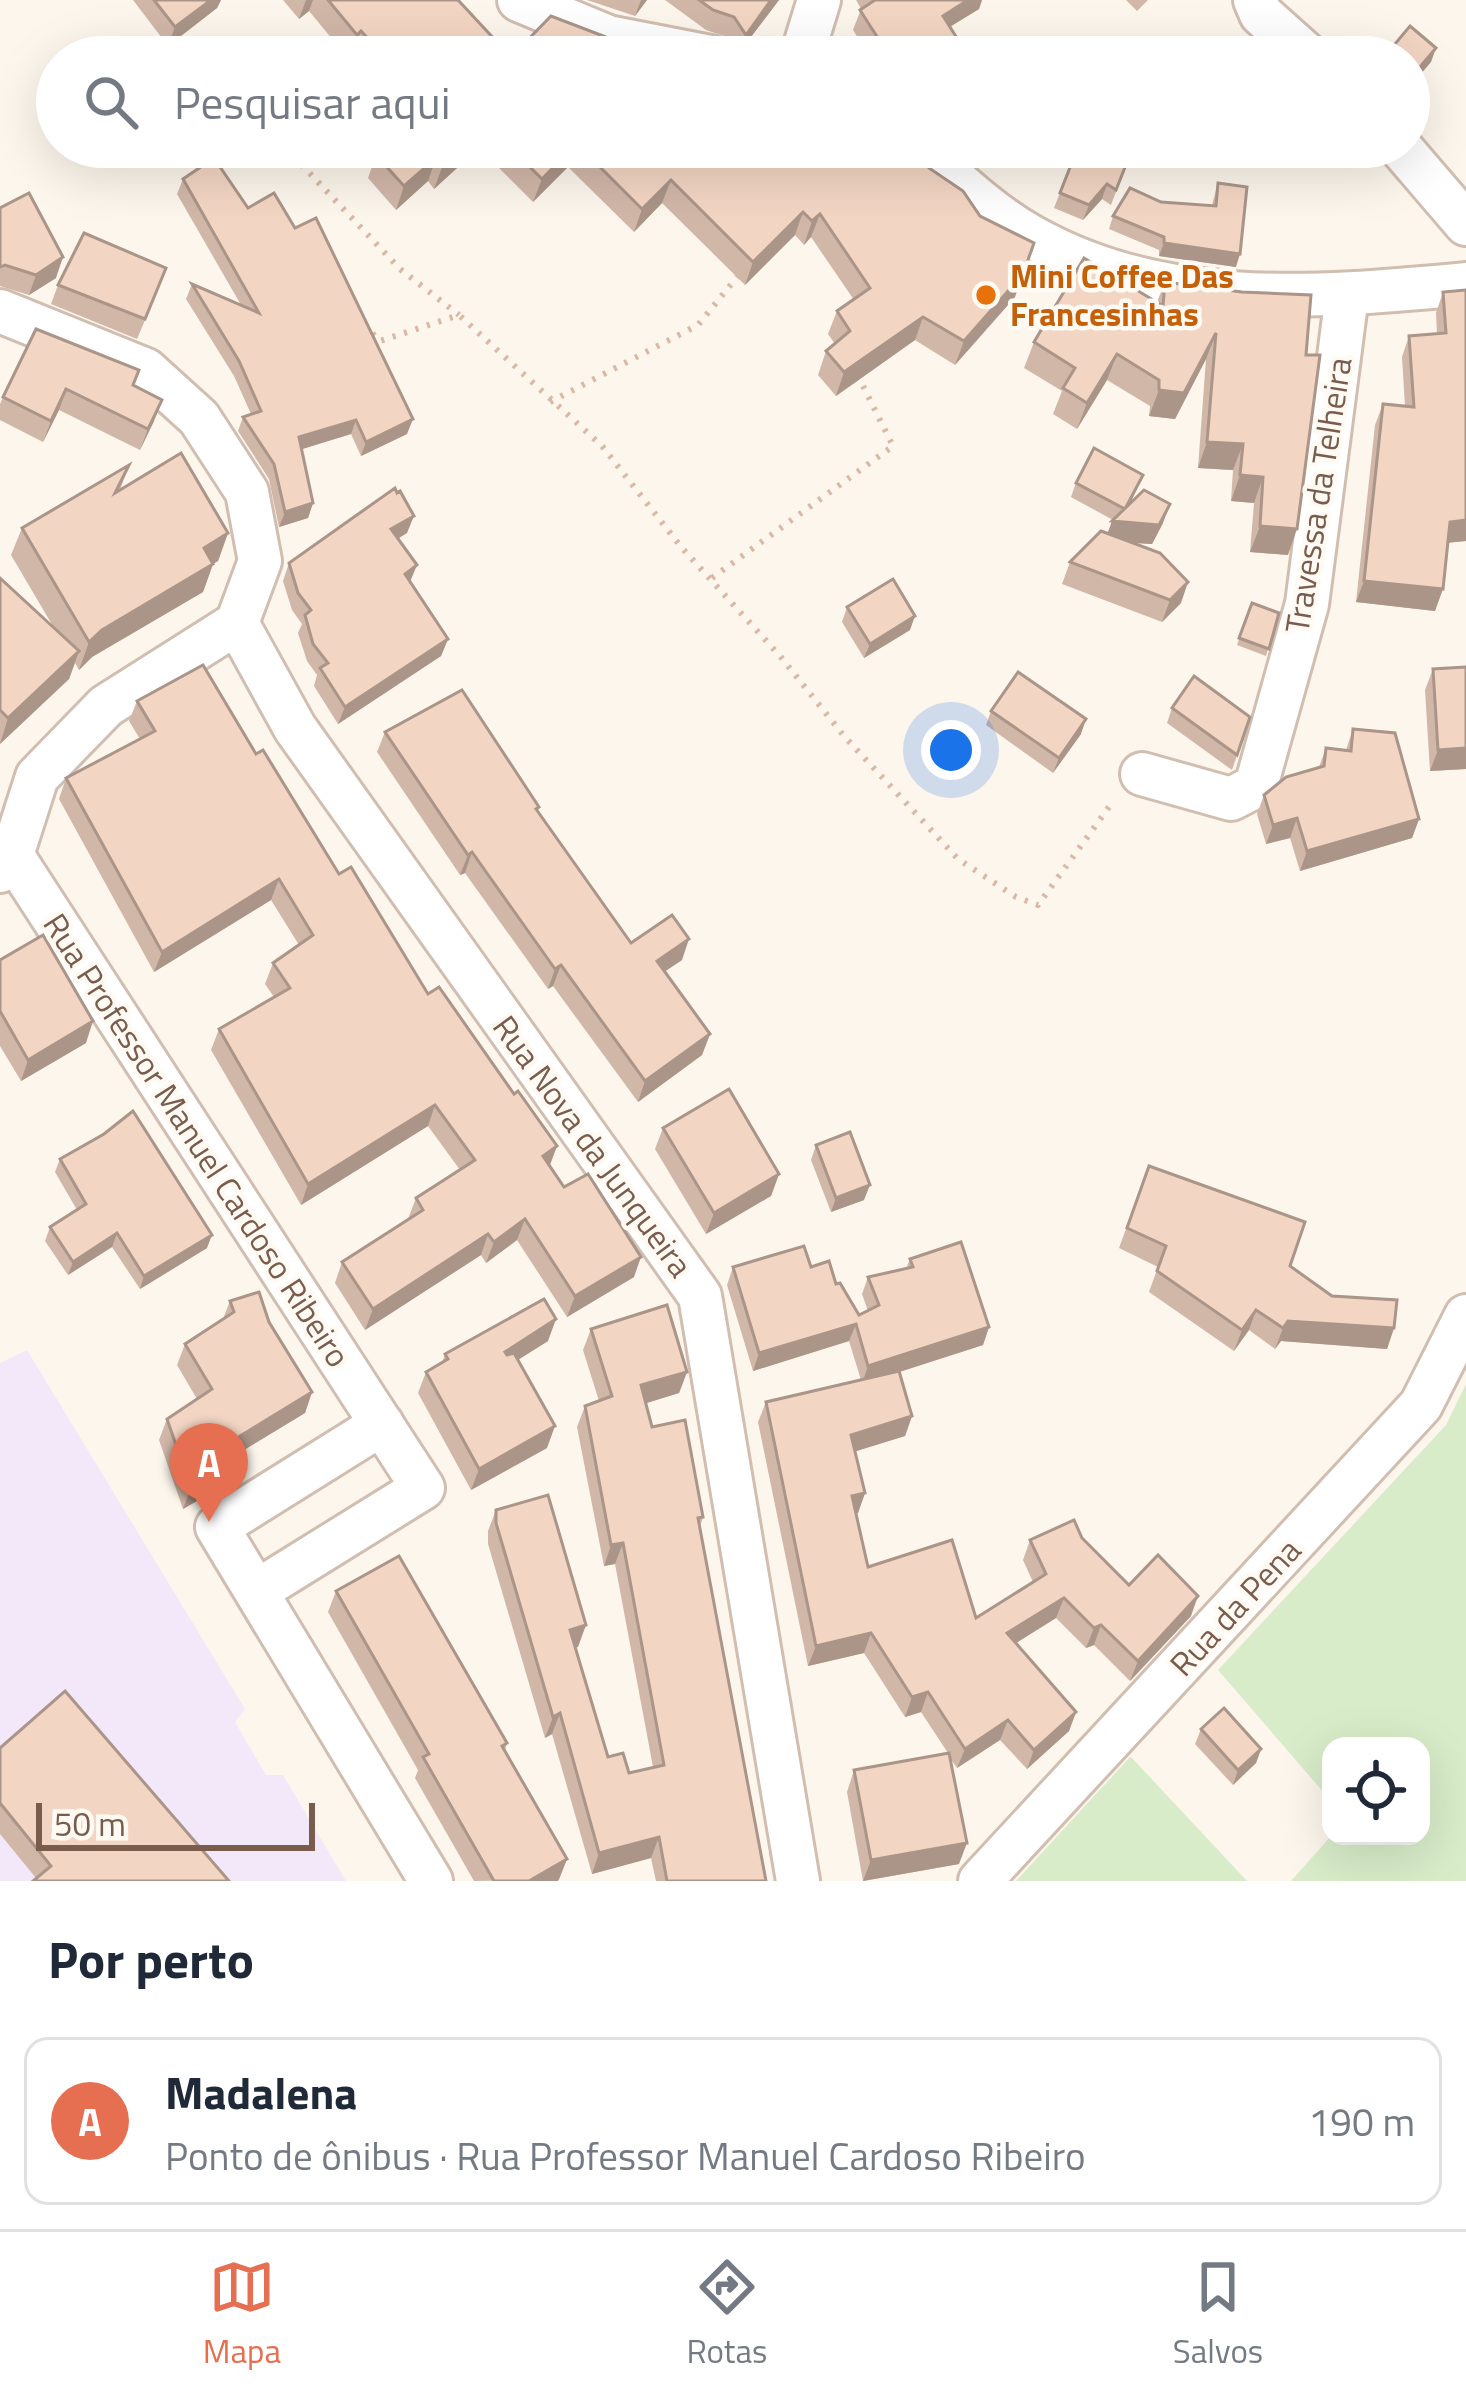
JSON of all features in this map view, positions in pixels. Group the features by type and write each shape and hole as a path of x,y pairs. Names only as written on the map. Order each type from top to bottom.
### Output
{"street":[{"path":"519,0 606,36"},
{"path":"802,36 819,0"},
{"path":"1255,0 1261,14 1286,36"},
{"path":"943,168 1016,228 1100,270 1221,296 1347,295 1466,284"},
{"path":"1418,168 1466,224"},
{"name":"Travessa da Telheira","path":"1142,774 1231,799 1256,786 1307,604 1347,295"},
{"path":"0,311 146,370 199,418 247,492 260,561 237,623 106,706 37,777 6,863"},
{"name":"Rua Nova da Junqueira","path":"237,623 295,728 700,1296 798,1881"},
{"name":"Rua Professor Manuel Cardoso Ribeiro","path":"6,863 423,1488 257,1592"},
{"name":"Rua da Pena","path":"980,1881 1421,1405 1466,1316"},
{"path":"382,1424 218,1527 431,1881"}],"path":[{"path":"304,168 400,269 459,315 602,446 682,548 958,860 1016,897 1038,904 1130,779 1142,774"},
{"path":"550,402 698,325 742,271"},
{"path":"363,324 380,341 459,315"},
{"path":"712,578 893,446 848,362"}],"shaded area":[{"path":"27,1350 245,1709 235,1722 266,1775 283,1775 346,1881 0,1881 0,1363"}],"green space":[{"path":"1466,1384 1466,1881 1291,1881 1323,1845 1430,1845 1430,1737 1322,1737 1322,1791 1218,1670 1446,1425"},
{"path":"1131,1757 1247,1881 1016,1881"}],"building":[{"path":"154,0 211,0 175,27"},
{"path":"328,0 458,0 491,36 366,36 361,31 357,35"},
{"path":"699,0 771,0 746,35 734,17"},
{"path":"875,0 968,0 943,16 956,36 877,36 860,10"},
{"path":"551,16 603,36 531,36"},
{"path":"1410,26 1422,36 1402,36"},
{"path":"199,168 221,168 248,208 274,193 295,228 316,218 413,419 366,442 356,420 299,437 313,503 285,512 274,464 243,417 261,411 239,361 192,284 259,313 183,179"},
{"path":"388,168 425,168 404,186"},
{"path":"531,168 553,168 542,179"},
{"path":"601,168 929,168 963,191 980,216 1034,243 1023,274 964,341 923,317 844,372 826,351 850,331 837,311 870,288 820,214 812,221 803,212 753,262 671,180 642,209"},
{"path":"1070,168 1125,168 1116,190 1107,184 1089,205 1060,193"},
{"path":"1218,183 1247,187 1240,254 1164,243 1164,237 1113,216 1130,188 1161,202 1216,206"},
{"path":"29,193 63,257 36,275 0,267 0,208"},
{"path":"84,233 166,268 145,319 58,285"},
{"path":"1084,258 1163,306 1165,282 1311,295 1306,355 1320,355 1297,529 1260,526 1263,477 1240,475 1243,444 1207,442 1216,333 1184,393 1159,390 1159,380 1117,354 1087,403 1063,388 1075,368 1034,342"},
{"path":"1466,290 1466,520 1450,522 1443,589 1364,581 1383,404 1414,407 1409,336 1446,333 1443,292"},
{"path":"36,329 139,370 133,385 162,400 148,429 66,389 51,421 3,397"},
{"path":"1094,448 1143,475 1125,509 1076,483"},
{"path":"181,453 228,533 204,548 213,564 89,642 22,528 129,465 115,493"},
{"path":"395,488 414,516 391,529 417,565 405,574 448,639 345,707 320,668 328,663 313,644 305,615 311,610 298,593 289,563"},
{"path":"1144,490 1170,504 1159,525 1112,521"},
{"path":"1101,531 1160,553 1188,582 1170,600 1070,562"},
{"path":"0,578 79,651 8,718 0,710"},
{"path":"893,579 915,616 870,644 847,607"},
{"path":"1252,603 1279,613 1269,649 1239,638"},
{"path":"203,665 256,754 263,750 339,874 351,867 428,994 439,987 557,1146 543,1156 564,1187 588,1174 641,1257 575,1296 525,1219 494,1242 488,1234 373,1309 342,1262 423,1210 416,1198 475,1160 435,1105 308,1184 219,1029 290,988 273,963 313,935 279,879 162,952 66,778 155,731 137,701"},
{"path":"1466,667 1466,748 1438,750 1433,669"},
{"path":"1018,672 1086,719 1059,758 991,711"},
{"path":"1194,676 1250,717 1237,755 1172,708"},
{"path":"462,690 539,807 536,809 631,943 672,915 689,939 657,961 710,1034 645,1081 561,965 555,969 472,852 468,855 385,732"},
{"path":"1353,729 1395,733 1419,819 1307,851 1297,818 1273,825 1264,795 1286,777 1324,766 1326,748 1351,751"},
{"path":"43,935 93,1021 28,1060 0,1011 0,960"},
{"path":"729,1089 779,1174 714,1213 663,1128"},
{"path":"133,1111 212,1235 144,1276 117,1233 73,1262 50,1227 86,1204 60,1159"},
{"path":"850,1132 870,1185 836,1198 816,1145"},
{"path":"1149,1166 1305,1222 1290,1266 1332,1296 1397,1300 1394,1328 1288,1321 1283,1328 1256,1310 1242,1330 1157,1271 1166,1246 1127,1228"},
{"path":"961,1242 989,1327 868,1366 856,1324 759,1353 733,1267 804,1246 811,1267 829,1261 836,1284 840,1283 859,1315 879,1305 868,1277 913,1267 910,1259"},
{"path":"259,1292 269,1322 312,1392 214,1452 223,1469 191,1488 167,1419 212,1389 185,1344 234,1312 230,1301"},
{"path":"544,1299 556,1319 505,1352 514,1353 555,1426 479,1469 426,1372 448,1359 445,1354"},
{"path":"667,1305 687,1372 641,1385 652,1427 685,1420 703,1517 698,1518 766,1881 667,1881 659,1837 599,1853 560,1713 553,1717 496,1523 496,1510 548,1495 586,1625 570,1630 608,1757 623,1753 629,1773 664,1765 623,1543 611,1545 585,1406 612,1396 591,1329"},
{"path":"899,1371 912,1416 851,1435 865,1493 852,1496 868,1567 952,1540 976,1618 1046,1574 1030,1540 1074,1520 1082,1538 1129,1585 1158,1555 1198,1596 1138,1661 1064,1598 1007,1633 1076,1712 1034,1750 1008,1720 965,1749 928,1692 912,1697 871,1633 816,1646 766,1402"},
{"path":"399,1556 507,1743 502,1746 567,1859 529,1881 494,1881 423,1757 429,1754 336,1591"},
{"path":"65,1691 229,1881 33,1881 51,1866 0,1803 0,1748"},
{"path":"1224,1708 1261,1749 1238,1770 1201,1729"},
{"path":"949,1753 967,1843 871,1860 854,1770"}],"place":[{"name":"Mini Coffee Das Francesinhas","path":"986,295"},
{"name":"Madalena","path":"209,1522"}]}
